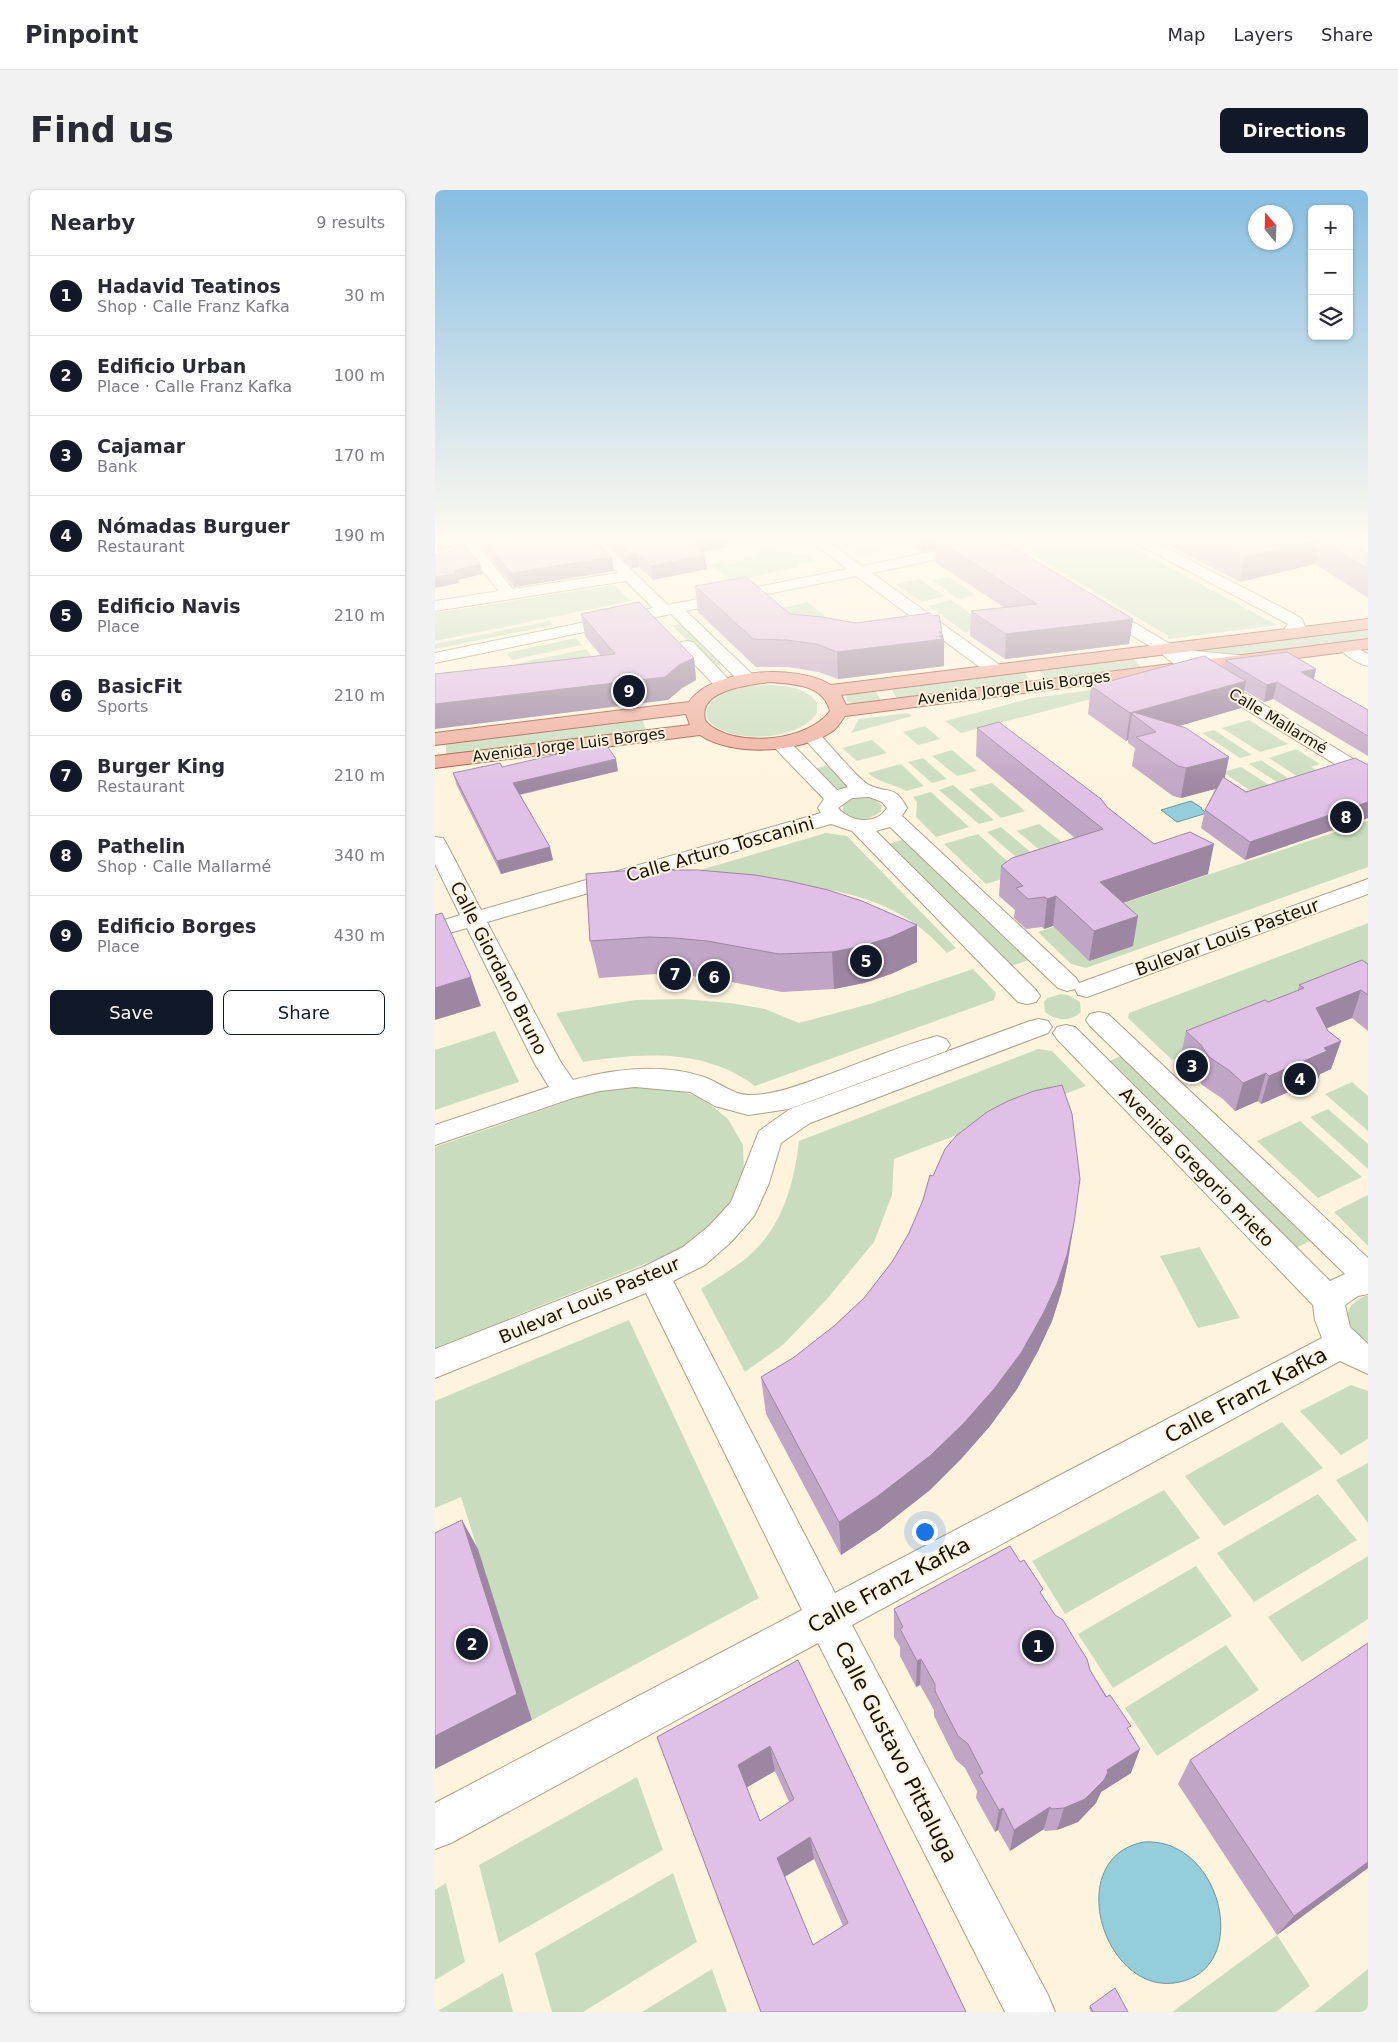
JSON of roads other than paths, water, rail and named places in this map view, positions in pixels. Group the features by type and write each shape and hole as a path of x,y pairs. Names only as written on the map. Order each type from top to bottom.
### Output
{"main road":[{"name":"Avenida Jorge Luis Borges","path":"827,691 1368,624"},
{"name":"Avenida Jorge Luis Borges","path":"839,711 1368,644"},
{"path":"770,677 812,683 835,698 839,711 832,722 810,735 780,742 758,744 736,742 717,737 703,729 695,719 695,707 701,699 710,691 747,679 770,677"},
{"name":"Avenida Jorge Luis Borges","path":"435,740 695,707"},
{"name":"Avenida Jorge Luis Borges","path":"435,762 703,729"}],"street":[{"path":"435,658 618,623"},
{"path":"676,623 747,679"},
{"path":"930,623 995,670"},
{"path":"1124,623 1165,648 1195,656 1241,660"},
{"path":"1290,633 1297,627 1296,623"},
{"path":"678,637 724,685"},
{"path":"1345,647 1368,661"},
{"name":"Calle Mallarmé","path":"1165,648 1189,667 1368,776"},
{"path":"780,742 842,822 859,826 878,824 891,817 897,808 894,801 884,794 863,791 810,735"},
{"name":"Calle Arturo Toscanini","path":"435,930 833,808 849,792 863,791"},
{"name":"Avenida Gregorio Prieto","path":"891,817 1088,999 1368,1277"},
{"name":"Avenida Gregorio Prieto","path":"859,826 1039,1017 1329,1301"},
{"name":"Calle Giordano Bruno","path":"435,843 548,1064 566,1091"},
{"name":"Bulevar Louis Pasteur","path":"1088,999 1368,886"},
{"name":"Bulevar Louis Pasteur","path":"1088,999 1368,903"},
{"path":"435,1135 566,1091 600,1082 635,1078 696,1084 725,1099 748,1105 789,1099 1039,1017 1086,1030 1088,999 1043,985 1039,1017"},
{"path":"748,1105 769,1138 800,1116 1039,1017"},
{"name":"Bulevar Louis Pasteur","path":"435,1364 654,1276 694,1256 719,1234 743,1208 754,1183 769,1138"},
{"name":"Calle Gustavo Pittaluga","path":"654,1276 827,1619 1031,2012"},
{"path":"1355,1351 1333,1329 1329,1319 1329,1301 1340,1289 1354,1282 1368,1281"},
{"name":"Calle Franz Kafka","path":"435,1827 827,1619 1355,1351"}],"water":[{"path":"1191,801 1207,813 1177,822 1161,810"},
{"path":"1144,1842 1171,1846 1193,1861 1209,1882 1219,1907 1220,1933 1214,1956 1199,1974 1174,1983 1149,1980 1128,1967 1112,1946 1102,1921 1099,1896 1104,1872 1119,1853"}],"place":[{"name":"Edificio Borges","path":"629,691"},
{"name":"Pathelin","path":"1346,817"},
{"name":"Edificio Navis","path":"866,961"},
{"name":"Burger King","path":"675,974"},
{"name":"BasicFit","path":"714,977"},
{"name":"Cajamar","path":"1192,1066"},
{"name":"Nómadas Burguer","path":"1300,1079"},
{"name":"Edificio Urban","path":"472,1644"},
{"name":"Hadavid Teatinos","path":"1038,1646"}]}
